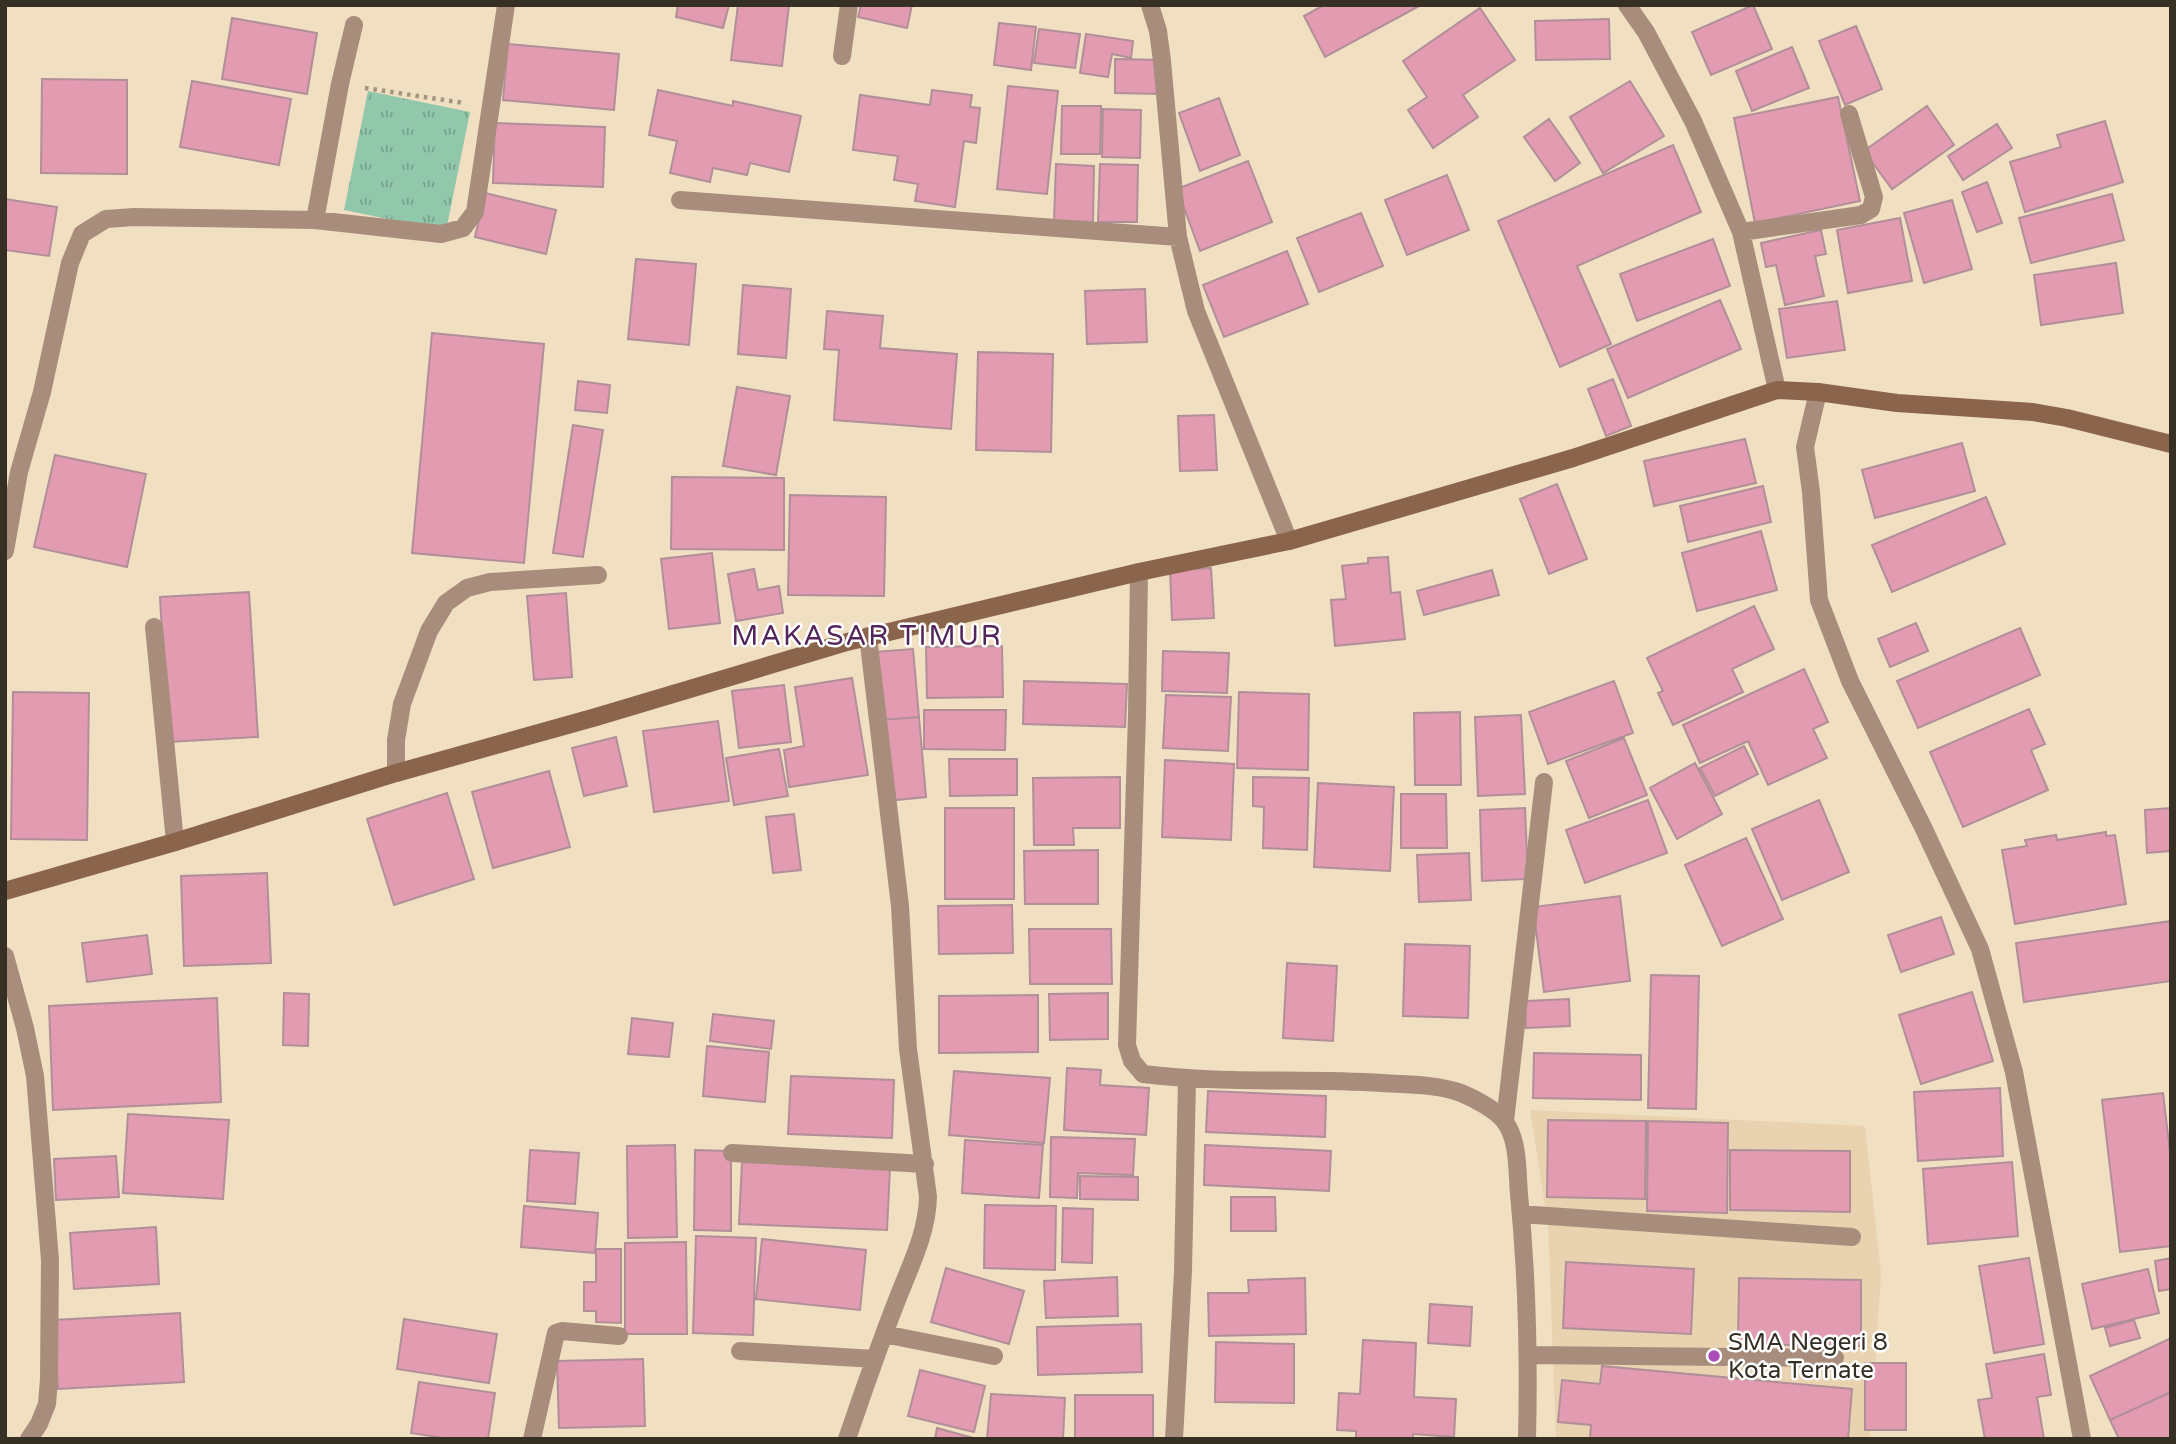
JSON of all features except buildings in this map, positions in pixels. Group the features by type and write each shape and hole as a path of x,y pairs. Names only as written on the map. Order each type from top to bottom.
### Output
{"street":[{"path":"5,551 19,472 42,392 70,263 82,234 106,219 134,217 315,220 441,234 463,228 475,212 506,5"},
{"path":"842,56 849,5"},
{"path":"1150,5 1158,31 1162,61 1178,237 1196,311 1289,541"},
{"path":"1627,5 1646,33 1693,121 1741,232 1777,390"},
{"path":"315,220 340,84 354,25"},
{"path":"1741,232 1861,215 1871,209 1874,197 1849,114"},
{"path":"680,200 1178,237"},
{"path":"5,891 175,842 396,773 868,636 1139,572 1289,541 1573,458 1777,390 1818,392 1897,403 2033,412 2171,443"},
{"path":"1818,392 1805,447 1819,600 1850,681 1980,949 2016,1084 2082,1439"},
{"path":"1139,572 1127,1045 1132,1061 1143,1074 1187,1080 1364,1082 1434,1087 1460,1093 1480,1102 1505,1121 1515,1144 1521,1214 1529,1355 1527,1439"},
{"path":"396,773 396,740 402,704 429,631 446,603 467,588 490,582 598,575"},
{"path":"154,627 175,842"},
{"path":"847,1439 928,1217 925,1164 908,1049 898,893 868,636"},
{"path":"1505,1121 1544,782"},
{"path":"5,956 35,1076 51,1260 47,1404 29,1439"},
{"path":"1174,1439 1183,1270 1187,1080"},
{"path":"732,1153 925,1164"},
{"path":"1521,1214 1852,1237"},
{"path":"532,1439 556,1332 619,1336"},
{"path":"884,1334 994,1356"},
{"path":"740,1351 875,1359"},
{"path":"1529,1355 1835,1358"}],"path":[{"path":"340,84 490,107"}],"shaded area":[{"name":"SMA Negeri 8 Kota Ternate","path":"1530,1110 1865,1126 1881,1274 1870,1439 1556,1439 1548,1224"}],"green space":[{"path":"368,91 470,112 446,231 344,210"}],"place":[{"name":"SMA Negeri 8 Kota Ternate","path":"1714,1356"}],"district":[{"name":"MAKASAR TIMUR","path":"867,635"}]}
